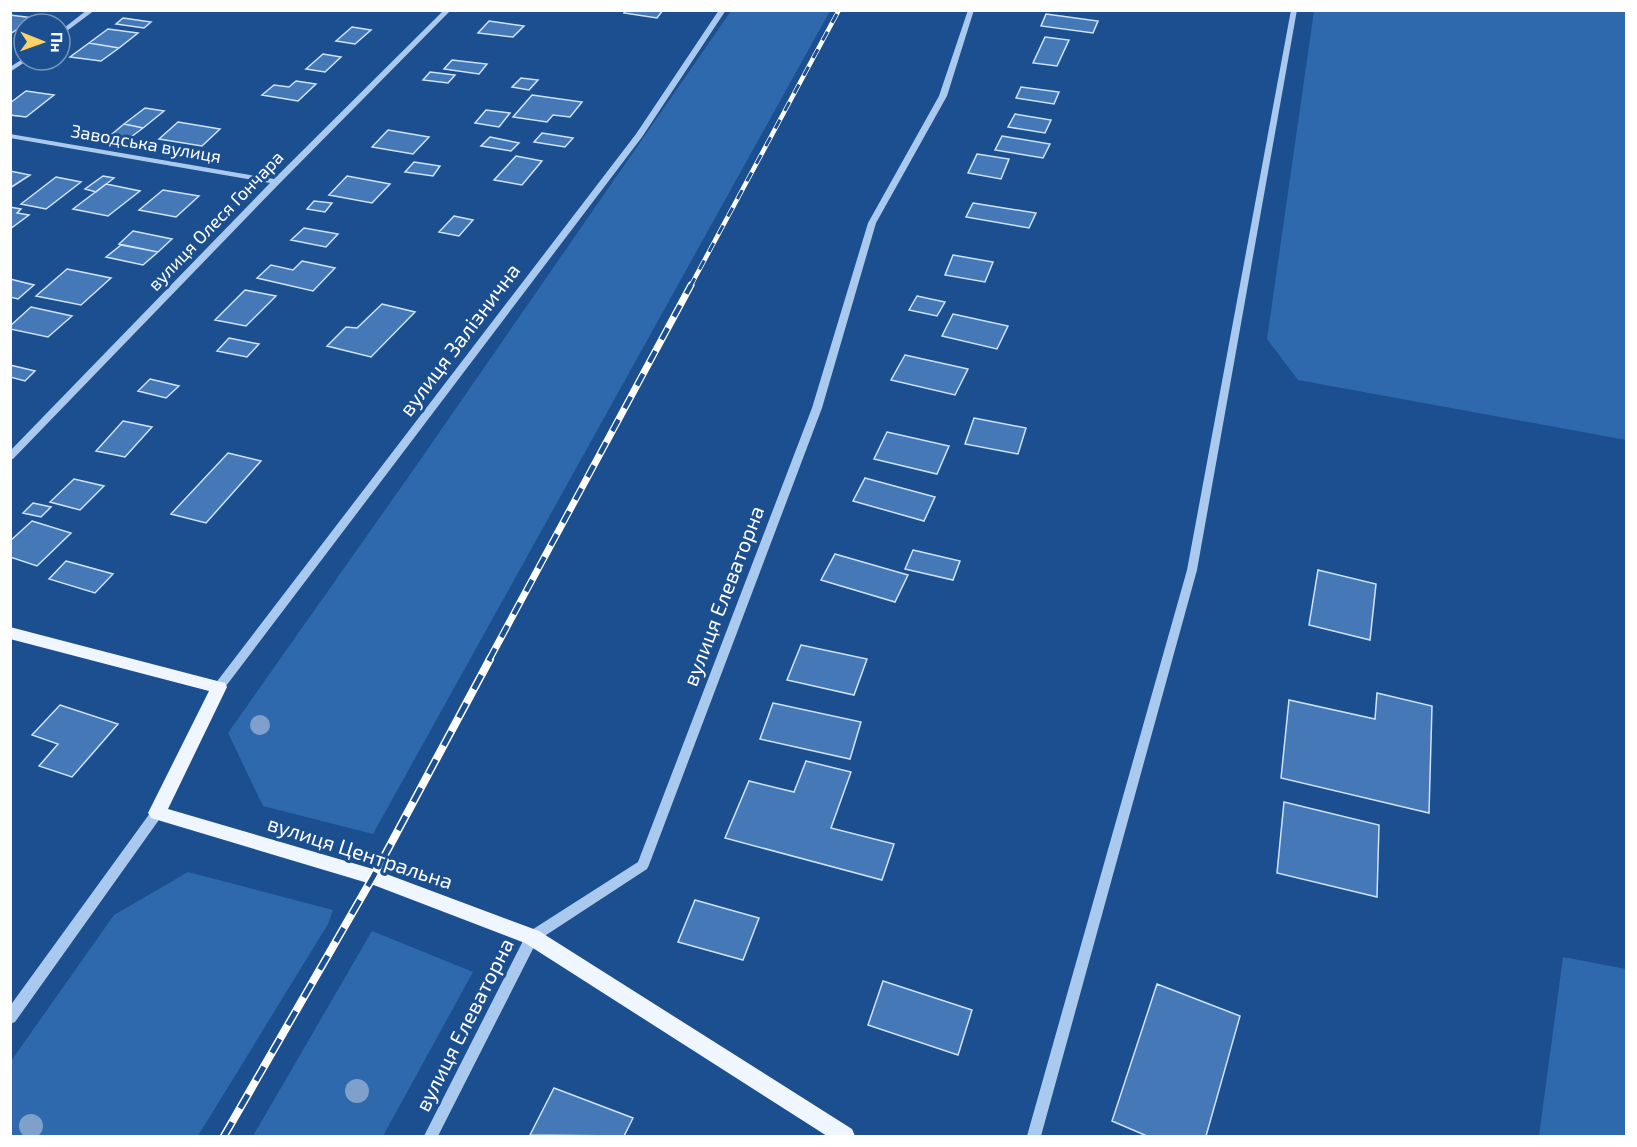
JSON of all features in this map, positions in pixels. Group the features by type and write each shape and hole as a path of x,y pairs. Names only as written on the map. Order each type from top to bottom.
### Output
{"main road":[{"path":"10,633 219,687 156,813"},
{"name":"вулиця Центральна","path":"156,813 373,877 531,937 845,1137"}],"street":[{"path":"72,25 92,10"},
{"name":"вулиця Олеся Гончара","path":"10,457 276,182 448,10"},
{"name":"вулиця Залізнична","path":"219,687 639,135 723,10"},
{"name":"вулиця Елеваторна","path":"431,1137 531,937 643,865 817,408 872,223 943,96 971,10"},
{"path":"1034,1137 1192,570 1294,10"},
{"name":"Заводська вулиця","path":"10,136 276,182"},
{"path":"10,1018 156,813"}],"shaded area":[{"path":"731,11 830,11 373,834 263,806 228,733"},
{"path":"1314,11 1626,11 1626,440 1298,380 1267,339"},
{"path":"188,872 333,910 328,924 198,1136 11,1136 11,1061 114,915"},
{"path":"372,931 473,972 383,1136 253,1136"},
{"path":"1563,957 1626,969 1626,1136 1539,1136"}],"building":[{"path":"626,10 663,10 657,18 624,13"},
{"path":"1046,14 1098,21 1093,33 1041,26"},
{"path":"10,15 12,15 12,33 10,34"},
{"path":"123,18 151,22 144,28 116,24"},
{"path":"489,21 524,26 513,37 478,33"},
{"path":"352,27 371,30 355,44 336,41"},
{"path":"108,29 138,33 119,48 89,43"},
{"path":"1045,37 1069,40 1057,66 1033,63"},
{"path":"89,43 119,48 101,61 72,56"},
{"path":"323,54 341,57 325,72 306,69"},
{"path":"452,60 487,64 479,74 444,69"},
{"path":"430,72 455,75 448,83 423,80"},
{"path":"521,78 538,80 529,90 512,87"},
{"path":"296,81 316,84 298,101 262,95 274,85 289,87"},
{"path":"1021,87 1059,92 1054,104 1016,98"},
{"path":"26,91 54,95 26,117 10,115 10,103"},
{"path":"532,95 582,102 570,117 553,115 547,122 513,117"},
{"path":"145,108 164,111 143,128 124,124"},
{"path":"486,110 510,113 499,127 475,123"},
{"path":"1015,114 1051,120 1045,133 1008,127"},
{"path":"178,122 220,129 202,146 159,139"},
{"path":"124,124 143,128 131,137 112,134"},
{"path":"388,130 429,137 413,154 372,147"},
{"path":"542,133 573,138 565,147 534,142"},
{"path":"1002,136 1050,144 1043,158 995,150"},
{"path":"490,137 519,143 511,151 481,146"},
{"path":"977,154 1009,159 1001,179 968,173"},
{"path":"516,156 542,161 522,185 494,180"},
{"path":"414,162 440,166 433,176 405,172"},
{"path":"10,171 30,175 10,188"},
{"path":"103,176 114,178 96,192 85,189"},
{"path":"347,176 390,184 372,203 329,195"},
{"path":"56,177 81,182 46,209 21,204"},
{"path":"106,184 140,191 108,216 73,209"},
{"path":"163,190 199,196 176,217 139,210"},
{"path":"314,201 332,203 325,212 307,209"},
{"path":"973,203 1036,213 1029,228 966,217"},
{"path":"10,207 21,209 17,213 29,215 10,229"},
{"path":"454,216 473,220 459,236 439,232"},
{"path":"304,228 338,234 326,247 291,240"},
{"path":"133,231 172,239 158,252 119,244"},
{"path":"121,245 158,252 143,265 106,257"},
{"path":"953,255 993,262 985,282 945,275"},
{"path":"302,261 335,268 313,291 257,278 271,265 293,270"},
{"path":"67,269 111,278 81,305 36,296"},
{"path":"10,279 34,285 18,299 10,297"},
{"path":"245,290 276,296 246,326 215,320"},
{"path":"917,296 945,302 937,316 909,310"},
{"path":"382,304 415,312 371,357 327,346 346,327 357,328"},
{"path":"31,307 72,316 48,337 10,329 10,326"},
{"path":"953,314 1008,326 997,349 942,336"},
{"path":"229,338 259,344 247,357 217,351"},
{"path":"905,355 968,369 955,395 891,380"},
{"path":"10,365 35,371 25,381 10,377"},
{"path":"150,379 179,386 166,398 138,391"},
{"path":"974,418 1026,428 1018,454 965,444"},
{"path":"123,421 152,427 125,457 96,451"},
{"path":"887,432 949,446 937,474 874,459"},
{"path":"228,453 261,461 206,523 171,514"},
{"path":"865,478 935,497 924,521 853,501"},
{"path":"74,479 104,486 80,510 50,502"},
{"path":"33,503 51,507 41,517 23,513"},
{"path":"32,521 71,533 37,566 10,557 10,541"},
{"path":"913,550 960,561 953,580 905,569"},
{"path":"835,554 908,575 895,602 821,580"},
{"path":"66,561 113,574 95,593 49,579"},
{"path":"1318,570 1376,584 1370,640 1309,625"},
{"path":"801,645 867,659 854,695 787,680"},
{"path":"1377,693 1432,706 1429,813 1281,778 1289,700 1375,719"},
{"path":"773,703 861,722 850,759 760,739"},
{"path":"60,705 118,724 72,777 39,766 58,744 32,735"},
{"path":"806,761 851,772 831,828 894,844 882,880 725,838 749,781 794,792"},
{"path":"1284,802 1379,825 1377,897 1277,873"},
{"path":"695,900 759,918 743,960 678,942"},
{"path":"883,981 972,1010 958,1055 868,1025"},
{"path":"1157,984 1240,1016 1206,1136 1147,1136 1112,1121"},
{"path":"554,1088 633,1118 624,1136 530,1135"}],"railway":[{"path":"690,287 839,10"},
{"path":"489,660 691,285"},
{"path":"224,1136 373,877 490,659"}]}
